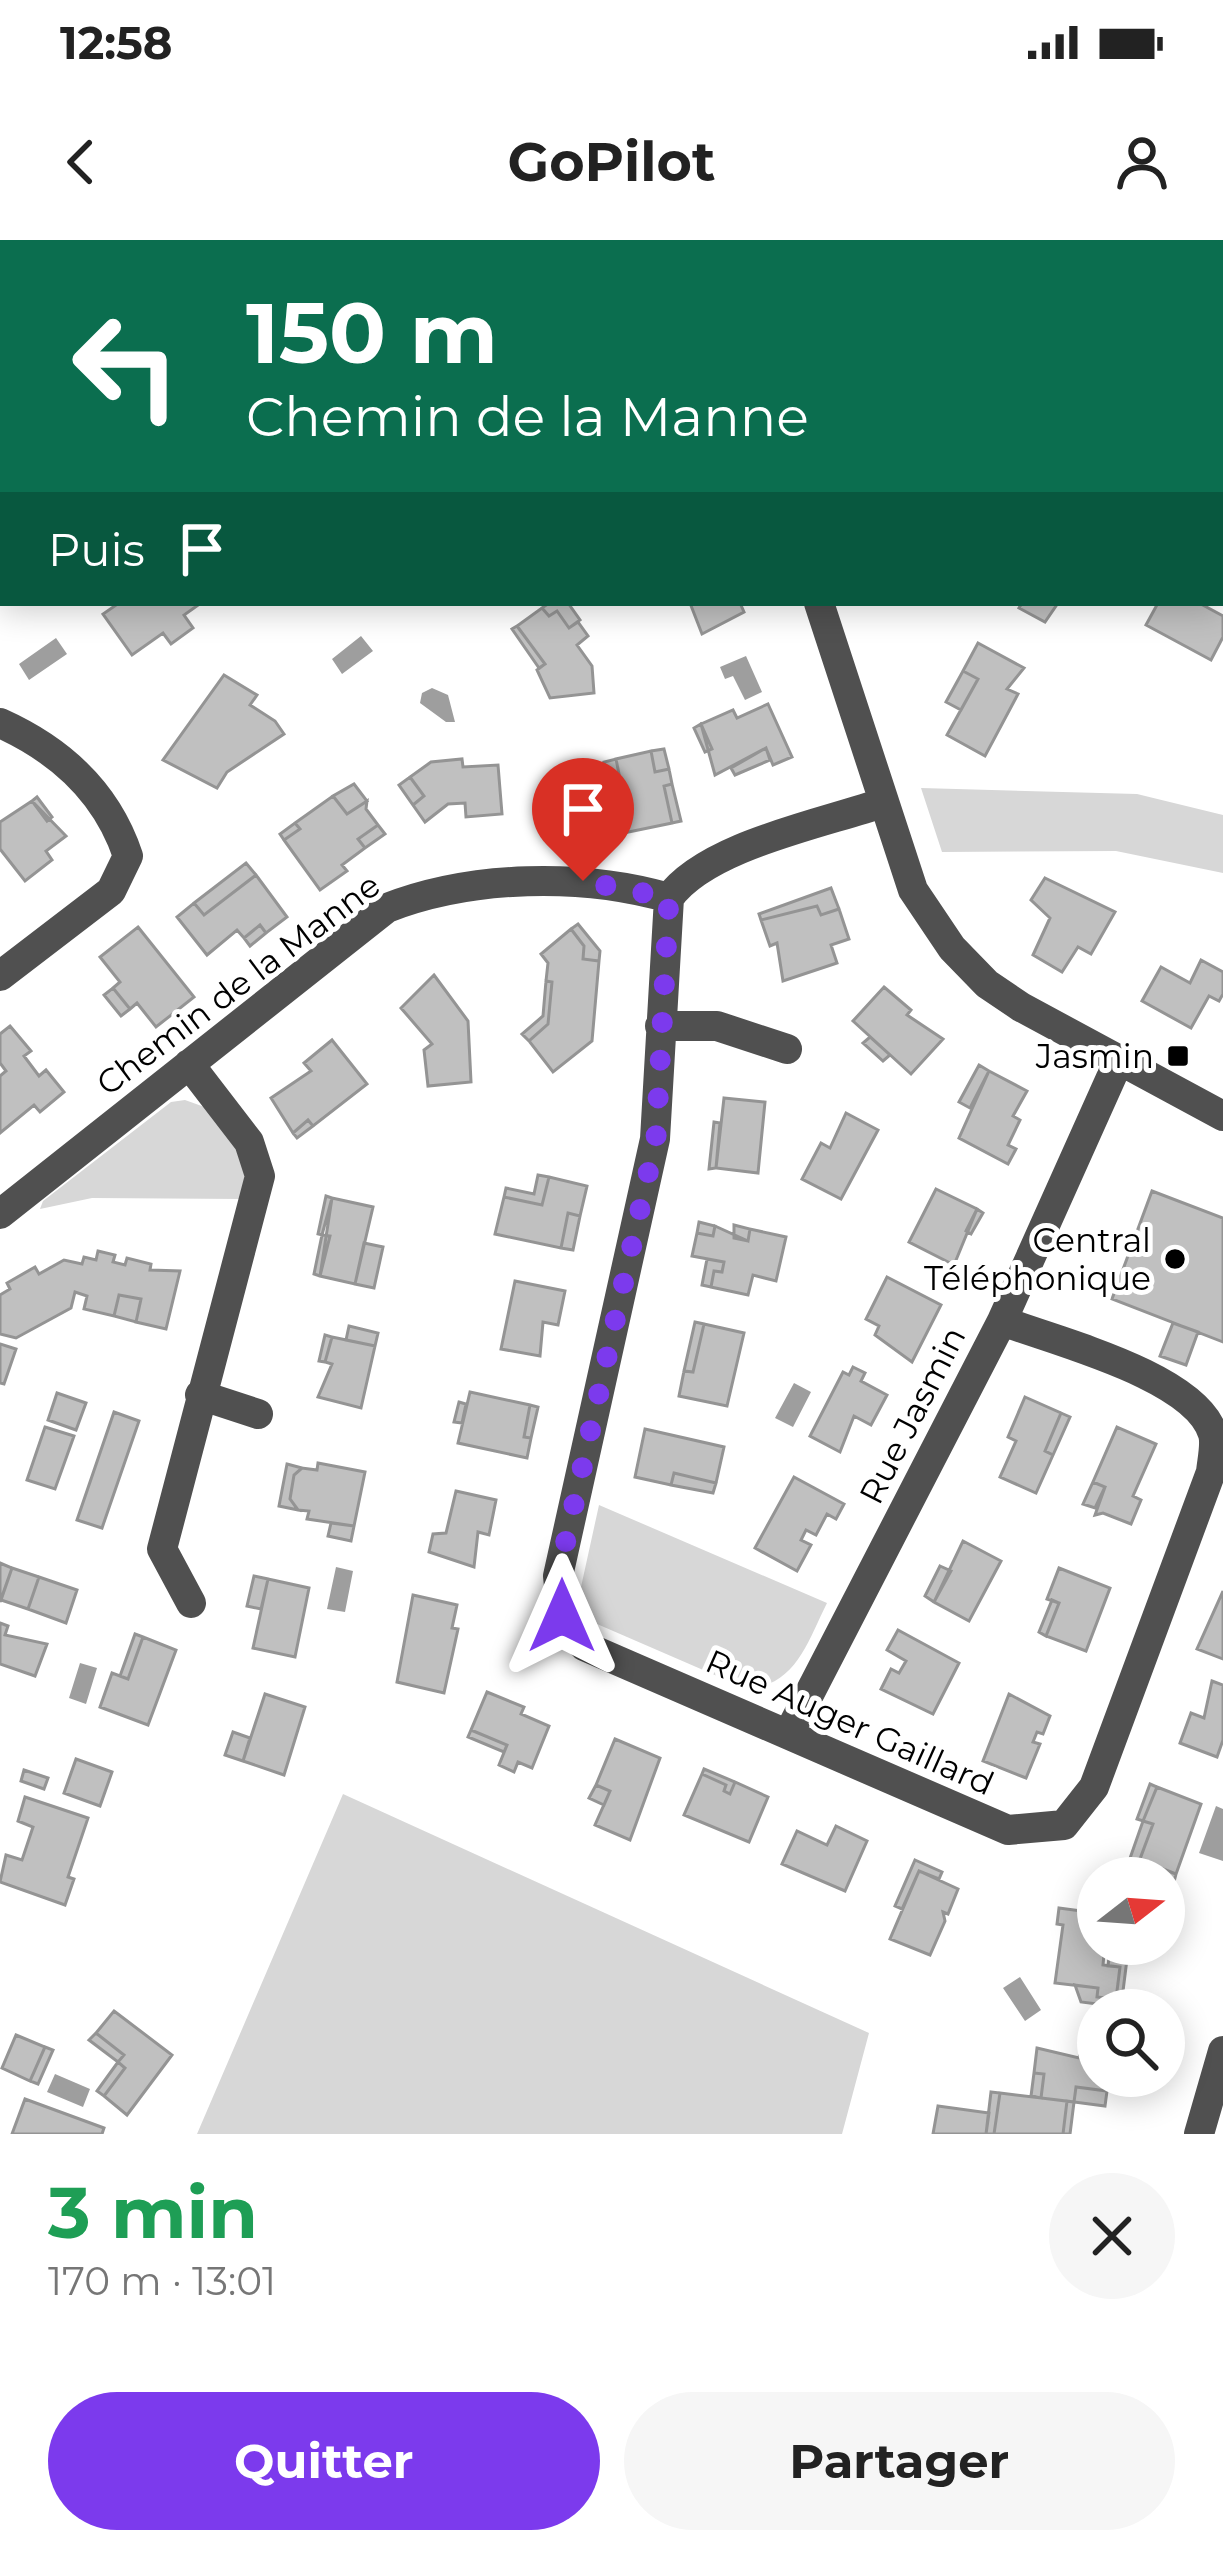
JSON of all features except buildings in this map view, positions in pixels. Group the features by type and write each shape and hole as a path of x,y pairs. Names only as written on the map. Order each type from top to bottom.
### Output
{"street":[{"path":"820,606 838,650 882,803 924,913 970,968 1021,1007 1223,1116"},
{"path":"0,723 40,741 66,762 116,820 128,856 110,892 0,976"},
{"path":"669,898 682,880 710,862 882,803"},
{"name":"Chemin de la Manne","path":"0,1214 387,908 424,894 583,881 669,898"},
{"name":"Rue Auger Gaillard","path":"669,898 656,1138 558,1576 562,1616 584,1646 1008,1830 1064,1825 1094,1787 1211,1472 1214,1436 1194,1403 1160,1382 1002,1321"},
{"path":"660,1026 717,1026 788,1049"},
{"name":"Rue Jasmin","path":"789,1733 1002,1321 1119,1060"},
{"path":"189,1064 249,1142 260,1176 162,1550 191,1603"},
{"path":"200,1395 258,1414"},
{"path":"1199,2134 1223,2051"}],"shaded area":[{"path":"361,636 373,651 342,674 332,659"},
{"path":"56,638 67,654 29,680 19,664"},
{"path":"746,656 762,692 745,700 733,676 725,679 720,667"},
{"path":"432,688 448,695 455,722 446,722 420,703 422,693"},
{"path":"921,788 1137,794 1223,815 1223,873 1116,851 942,852"},
{"path":"185,1100 210,1109 246,1162 242,1199 92,1198 40,1209 43,1201 171,1102"},
{"path":"794,1383 811,1392 793,1427 775,1418"},
{"path":"599,1505 827,1603 789,1671 764,1686 747,1689 597,1624 581,1587"},
{"path":"336,1567 353,1571 345,1612 327,1609"},
{"path":"80,1663 97,1668 86,1704 69,1698"},
{"path":"343,1794 869,2033 842,2134 197,2134"},
{"path":"1216,1806 1223,1809 1223,1861 1199,1853"},
{"path":"1020,1977 1041,2010 1025,2021 1003,1988"},
{"path":"55,2074 90,2089 83,2107 47,2092"}],"place":[{"name":"Jasmin","path":"1178,1056"},
{"name":"Central Téléphonique","path":"1175,1259"}],"route":[{"path":"562,1616 558,1576 656,1138 669,898 618,884 583,881"}]}
